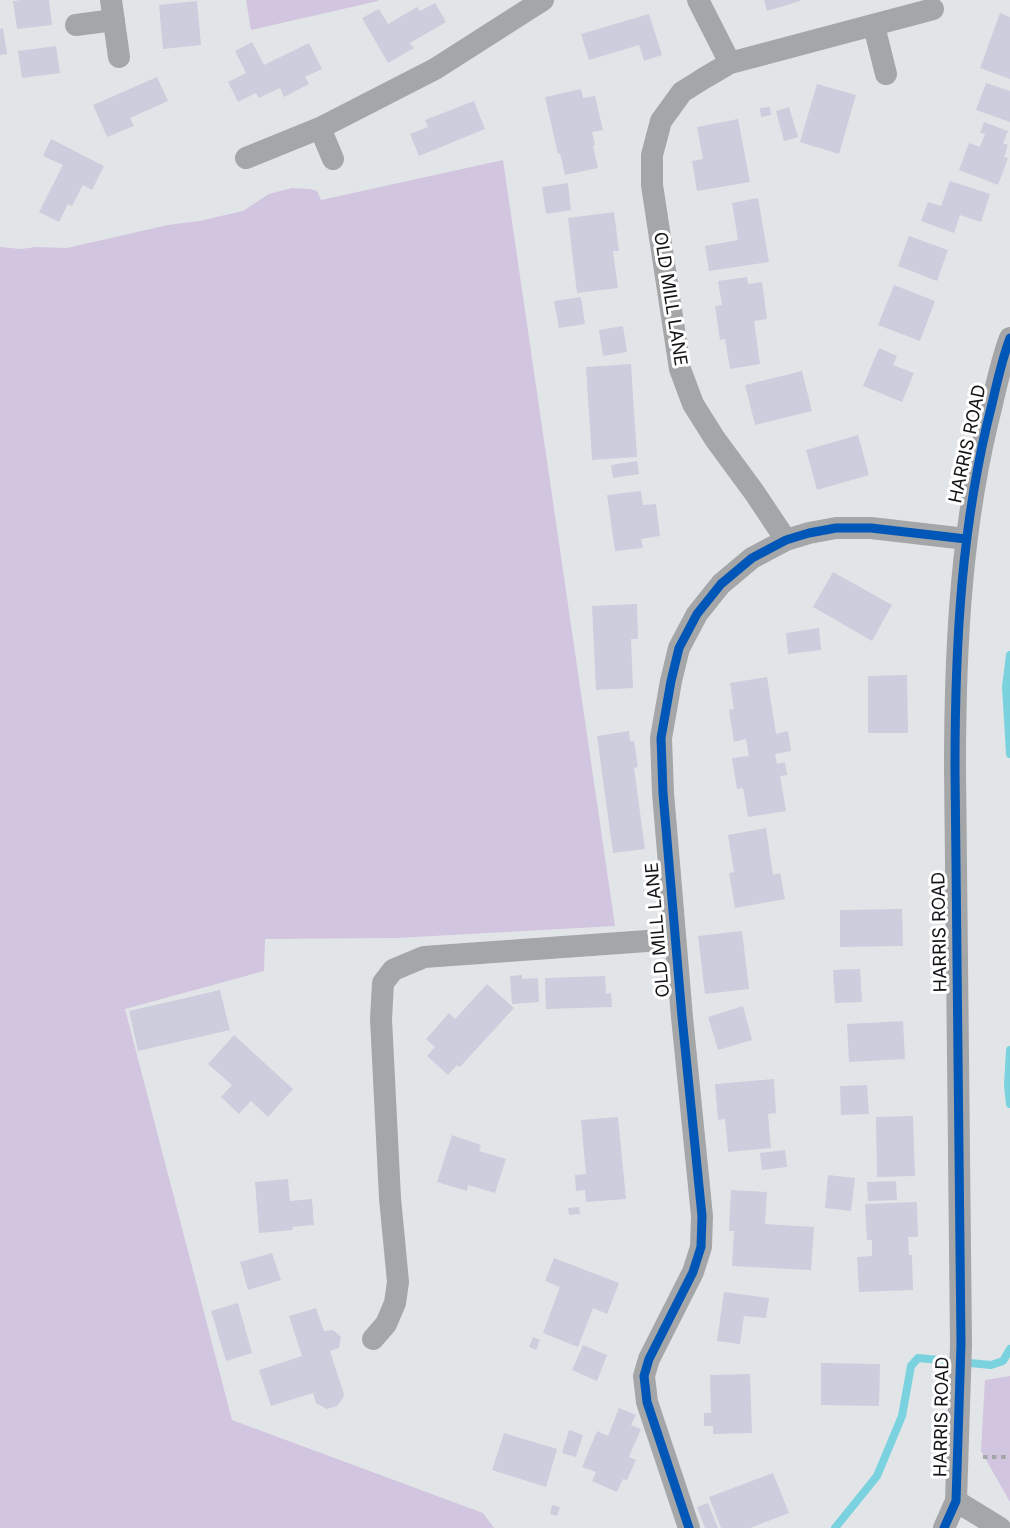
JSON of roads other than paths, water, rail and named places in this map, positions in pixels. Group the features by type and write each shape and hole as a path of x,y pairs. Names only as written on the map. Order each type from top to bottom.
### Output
{"street":[{"path":"246,158 320,128 435,69 543,0"},
{"path":"698,0 730,63"},
{"name":"OLD MILL LANE","path":"786,540 693,404 680,369 652,185 652,155 661,121 682,92 730,63 933,9"},
{"path":"76,25 113,10 119,57"},
{"path":"874,26 886,74"},
{"path":"320,128 333,159"},
{"name":"HARRIS ROAD","path":"944,1528 956,1501 961,1344 955,676 966,539 982,442 1010,338"},
{"name":"OLD MILL LANE","path":"688,1528 647,1402 644,1376 649,1359 693,1272 701,1247 702,1216 663,793 661,738 679,648 697,614 721,584 752,558 786,540 836,528 871,528 966,539"},
{"path":"373,1339 386,1324 394,1303 398,1282 390,1198 381,1019 383,983 393,970 424,957 675,939"},
{"path":"956,1501 1000,1528"}],"waterway":[{"path":"1010,655 1006,687 1010,754"},
{"path":"1010,1050 1008,1086 1010,1104"},
{"path":"835,1528 877,1476 902,1416 911,1366 918,1358 991,1365 1003,1361 1010,1349"}]}
